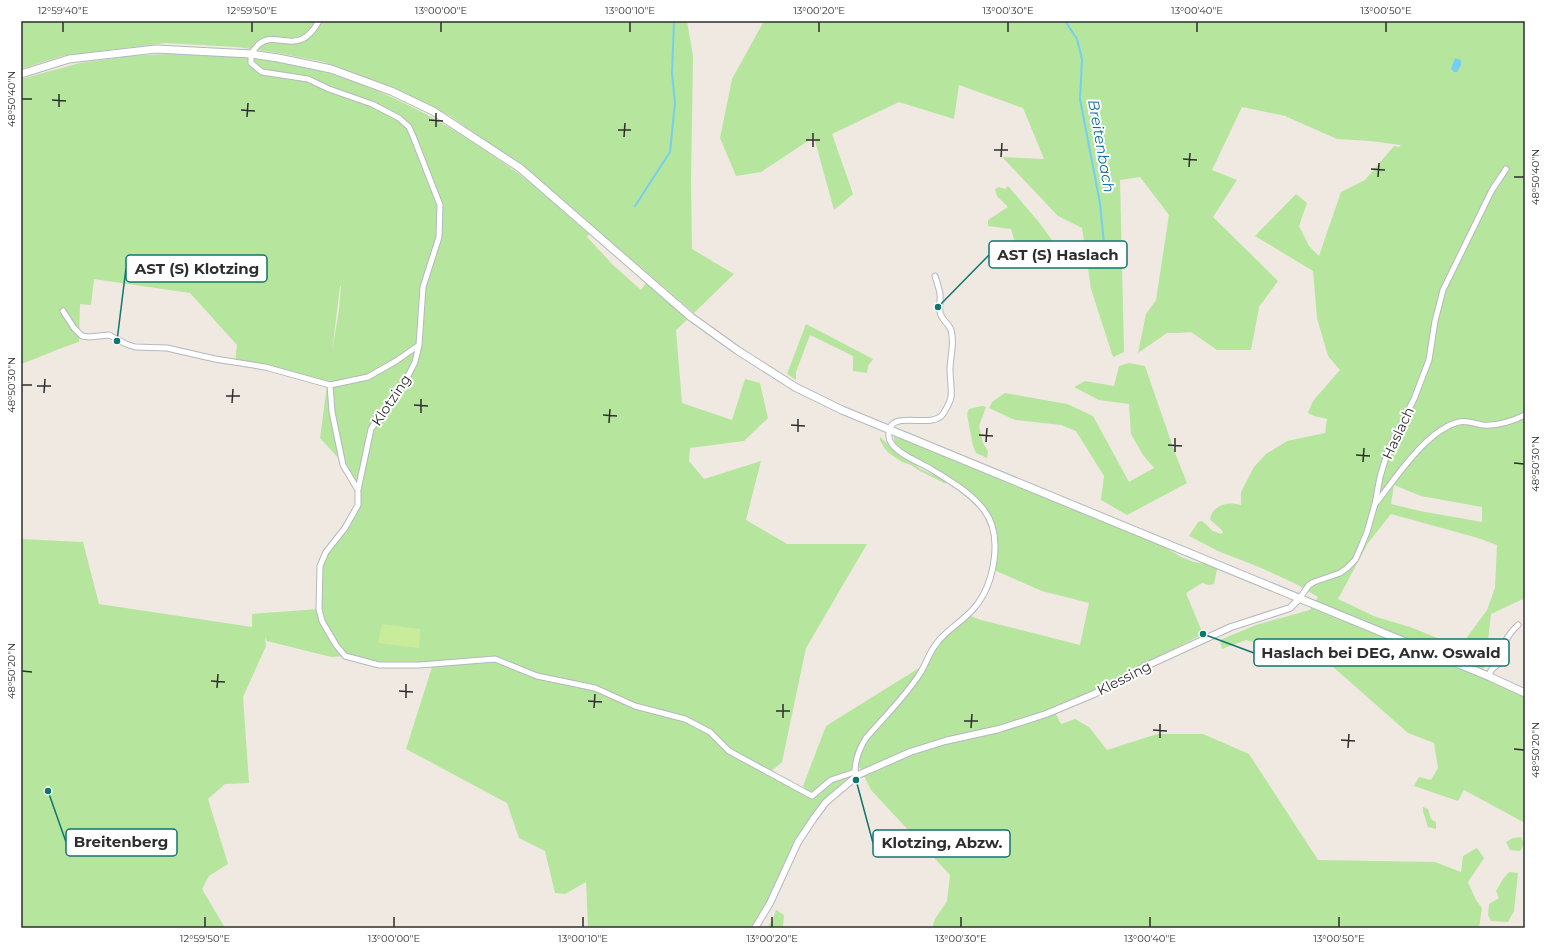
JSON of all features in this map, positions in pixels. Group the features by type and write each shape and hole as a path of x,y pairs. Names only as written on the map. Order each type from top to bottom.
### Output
{"main road":[{"path":"21,74 69,59 156,49 251,54 331,69 391,91 433,112 520,168 691,317 737,350 795,387 842,410 890,428 1299,599 1488,676 1525,693"}],"street":[{"path":"251,54 260,43 270,40 292,42 307,38 318,21"},
{"name":"Klotzing","path":"251,54 251,63 262,72 308,79 329,89 372,104 399,118 408,127 440,205 439,237 423,287 419,345 416,362 371,429 358,490 358,505 345,528 326,552 320,566 319,609 322,621 336,645 345,656 379,665 420,665 495,659 537,676 595,688 635,706 685,719 710,732 729,751 812,796 831,780 856,773"},
{"name":"Haslach","path":"1202,639 1231,626 1290,608 1299,599 1309,585 1320,579 1340,573 1355,560 1367,532 1388,450 1414,399 1430,360 1435,321 1443,290 1492,190 1506,169"},
{"path":"856,773 855,762 860,748 866,738 920,674 937,642 974,608 980,600 989,582 994,559 995,548 992,527 985,511 961,488 921,463 900,452 893,446 889,438 890,428 899,420 928,421 937,419 941,416 950,398 952,334 948,324 940,315 940,293 935,276"},
{"path":"63,311 74,328 82,336 89,337 109,335 135,347 167,348 215,359 265,367 330,385 368,377 396,361 419,345"},
{"path":"330,385 332,412 343,465 358,490"},
{"path":"1375,504 1413,456 1425,443 1444,429 1460,422 1486,425 1511,420 1525,415"},
{"path":"1488,676 1492,669 1498,665 1499,656 1510,632 1518,625"},
{"name":"Klessing","path":"755,928 770,903 798,842 826,802 856,773 910,752 945,741 999,729 1046,714 1094,694 1144,667 1202,639"}],"green space":[{"path":"21,21 687,21 693,56 691,180 692,249 734,274 694,313 526,169 450,116 399,90 324,62 237,47 166,43 62,56 21,69"},
{"path":"764,21 1525,21 1525,600 1523,599 1491,614 1485,666 1483,670 1525,690 1525,823 1464,790 1458,801 1414,786 1419,777 1431,780 1438,768 1434,743 1408,733 1327,663 1246,640 1222,649 1220,640 1256,625 1310,610 1318,597 1296,584 1259,567 1218,551 1189,536 1198,522 1202,521 1213,531 1221,534 1223,532 1210,519 1214,510 1222,505 1232,503 1241,505 1241,492 1254,467 1266,454 1287,441 1325,433 1327,419 1308,413 1313,401 1340,370 1328,356 1317,318 1313,271 1255,236 1296,194 1307,203 1299,226 1309,246 1319,256 1341,192 1365,180 1394,146 1399,147 1401,145 1337,139 1285,116 1242,107 1212,170 1237,180 1213,217 1278,281 1259,307 1251,350 1217,350 1191,332 1167,333 1138,353 1146,314 1156,300 1169,215 1140,177 1120,180 1124,352 1113,357 1091,289 1082,228 1058,216 1002,157 1044,159 1023,108 959,85 954,119 899,102 832,134 853,194 834,210 814,137 761,172 736,176 720,138 732,79","holes":["1394,485 1421,496 1482,507 1482,522 1420,511 1391,504","1391,514 1478,538 1497,545 1495,588 1487,610 1460,647 1410,627 1376,617 1338,599 1368,543"]},
{"path":"169,54 230,55 254,57 299,65 332,74 364,86 426,114 456,131 522,176 589,234 587,237 613,265 641,290 646,283 688,319 676,330 682,403 732,420 745,379 760,383 768,418 744,441 690,448 689,461 704,479 761,461 746,520 787,544 867,544 806,648 782,762 769,773 811,799 831,782 848,775 849,777 823,802 802,830 793,845 770,894 769,900 753,928 586,928 588,927 586,882 565,894 555,893 545,851 519,838 507,803 406,749 433,664 379,665 345,656 331,657 267,641 265,637 266,646 243,697 249,783 225,784 208,799 228,864 209,876 202,889 225,928 21,928 21,539 83,542 99,604 252,627 252,614 318,609 320,566 358,505 358,490 342,462 320,438 327,385 265,367 235,363 237,345 190,293 94,279 91,305 80,304 79,342 21,364 21,79 80,63 129,56","holes":["341,286 339,310 332,352"]},
{"path":"1008,186 1052,240 1005,262 1003,257 1016,246 1011,229 988,226 988,220 1008,207 997,196 995,189 999,187 1005,189"},
{"path":"806,324 873,359 868,366 867,373 853,371 853,356 810,335 796,372 796,380 787,374"},
{"path":"1129,363 1145,366 1187,483 1127,515 1101,500 1104,476 1076,431 1061,425 1015,420 989,408 992,402 1005,393 1067,404 1093,416 1129,482 1154,468 1143,455 1131,434 1129,404 1099,400 1074,387 1085,381 1114,386 1119,366"},
{"path":"982,406 986,407 979,426 983,443 988,451 987,458 976,453 973,446 967,414 969,409"},
{"path":"894,435 1160,544 1181,557 1194,562 1206,564 1217,569 1214,584 1209,585 1202,583 1186,593 1203,634 1054,711 1061,724 1075,719 1089,727 1107,750 1157,734 1203,734 1249,754 1318,860 1435,862 1461,872 1463,856 1477,848 1484,858 1468,882 1476,900 1482,908 1479,928 932,928 935,919 947,901 950,875 871,790 860,768 831,778 811,794 803,786 826,726 927,663 940,638 968,615 981,620 1080,645 1089,603 1042,591 994,570 994,531 979,504 955,484 895,449"},
{"path":"880,437 894,450 914,463 920,469 943,479 948,483 944,483 911,465 902,462 890,454 885,449"},
{"path":"382,624 420,629 419,648 378,643"},
{"path":"1423,807 1428,809 1431,819 1436,822 1436,829 1428,827"},
{"path":"1521,837 1524,844 1520,851 1510,850 1506,842 1513,838"},
{"path":"1509,872 1518,873 1514,911 1508,922 1491,921 1488,915 1489,904 1499,898 1496,891"},
{"path":"776,910 784,915 783,927 786,928 767,928 773,919"}],"water":[{"path":"1455,58 1461,60 1461,65 1457,72 1454,72 1451,69"}],"waterway":[{"path":"635,206 670,152 675,103 672,73 674,21"},
{"name":"Breitenbach","path":"1065,21 1077,39 1082,59 1080,99 1100,203 1105,254"}],"place":[{"name":"AST (S) Haslach","path":"938,307"},
{"name":"AST (S) Klotzing","path":"117,341"},
{"name":"Haslach bei DEG, Anw. Oswald","path":"1203,634"},
{"name":"Klotzing, Abzw.","path":"856,780"},
{"name":"Breitenberg","path":"48,791"}]}
